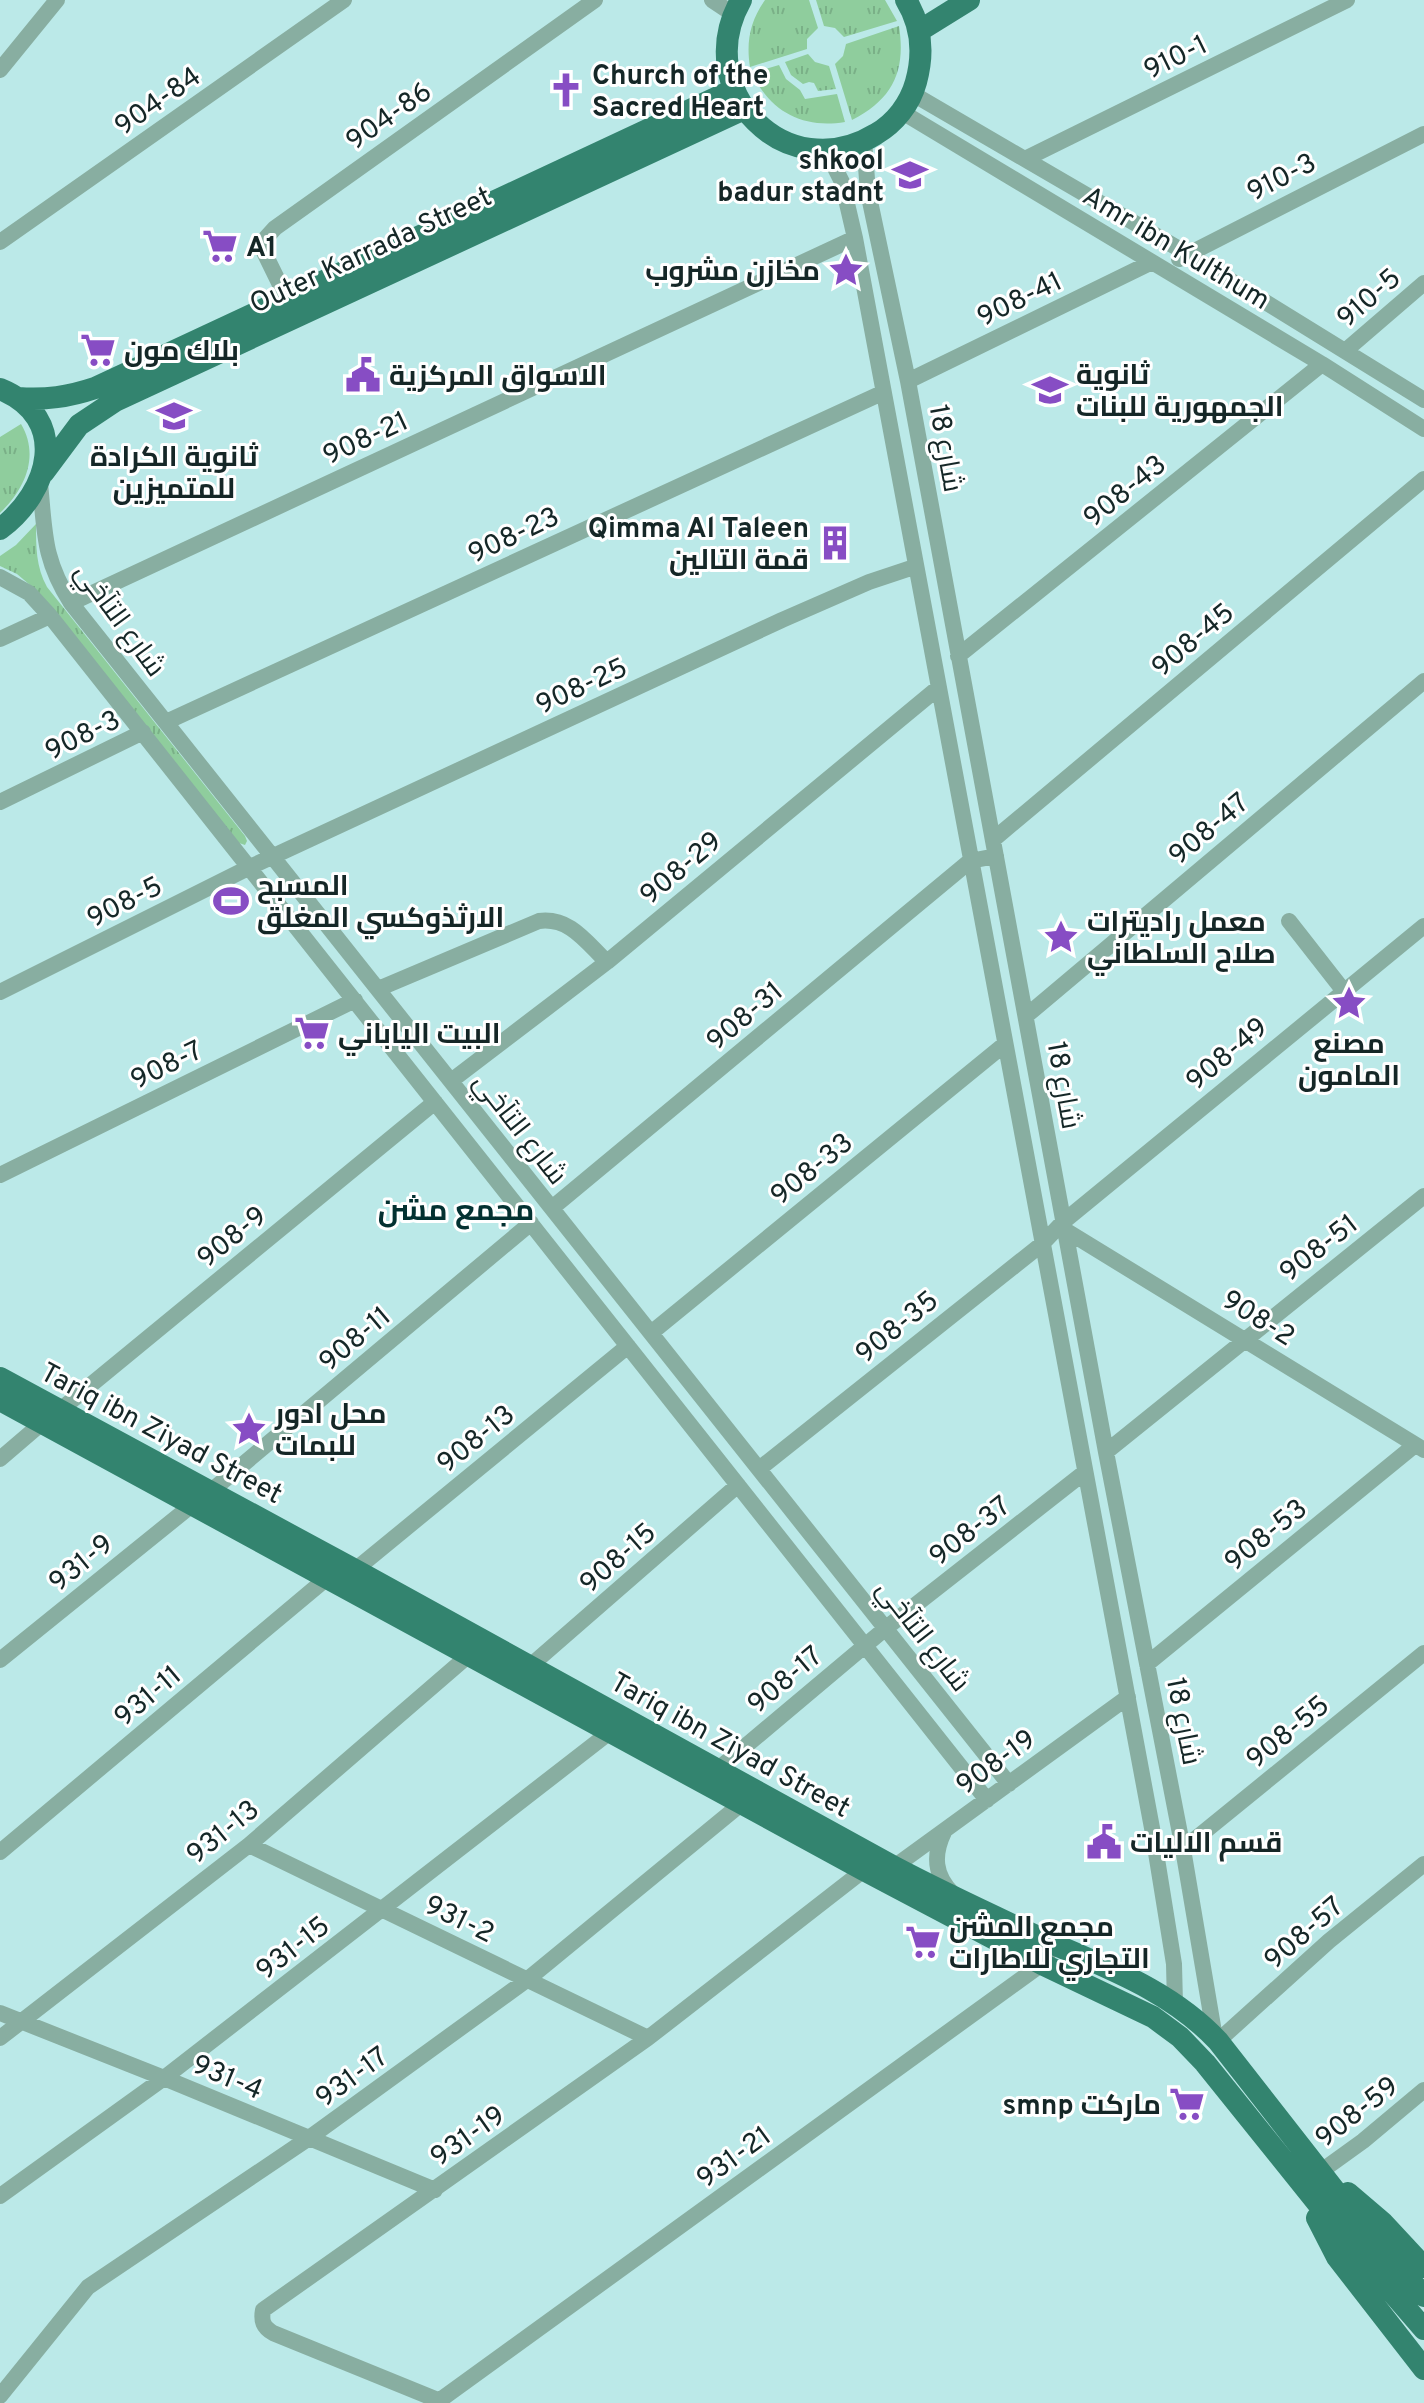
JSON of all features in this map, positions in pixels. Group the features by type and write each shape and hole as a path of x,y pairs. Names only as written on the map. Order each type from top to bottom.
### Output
{"main road":[{"path":"737,7 726,39 726,65 738,100 755,123 776,138 800,148 826,150 864,141 885,129 907,103 921,63 919,31 906,0"},
{"path":"919,31 969,0"},
{"name":"Outer Karrada Street","path":"9,394 42,400 95,388 286,297 738,100"},
{"name":"Outer Karrada Street","path":"0,529 28,504 42,477 79,425 115,401 738,100"},
{"path":"9,394 27,406 40,425 46,448 42,477"},
{"name":"Tariq ibn Ziyad Street","path":"0,1378 51,1417 201,1498 355,1570 894,1867 959,1901 1155,1991 1216,2039 1360,2240"},
{"name":"Tariq ibn Ziyad Street","path":"0,1400 51,1417"},
{"name":"Tariq ibn Ziyad Street","path":"201,1498 327,1578 741,1804 1042,1964 1138,2009 1180,2037 1315,2178"},
{"path":"1155,1991 1176,1978"},
{"path":"1315,2178 1382,2222 1424,2267"},
{"path":"1315,2178 1319,2223 1337,2257 1424,2369"},
{"path":"1360,2240 1424,2296"},
{"path":"1360,2240 1424,2329"}],"street":[{"path":"0,70 57,0"},
{"name":"904-84","path":"0,242 344,0"},
{"name":"904-86","path":"286,297 264,252 265,239 275,228 595,0"},
{"path":"712,0 737,7"},
{"name":"910-1","path":"1025,159 1347,0"},
{"name":"Amr ibn Kulthum","path":"907,103 1025,159 1186,253 1424,400"},
{"name":"Amr ibn Kulthum","path":"907,103 1158,266 1424,429"},
{"name":"910-3","path":"1158,266 1424,134"},
{"name":"شارع 18","path":"864,141 868,192 908,381 1216,2039"},
{"name":"شارع 18","path":"826,150 842,182 855,238 1128,1697 1176,1978 1175,2004"},
{"name":"908-21","path":"71,603 855,238"},
{"name":"908-41","path":"908,381 1158,266"},
{"name":"910-5","path":"1345,351 1424,283"},
{"name":"908-43","path":"958,656 1322,364"},
{"name":"908-23","path":"166,722 882,393"},
{"name":"شارع التآخي","path":"42,477 48,559 55,578 71,603 1009,1784"},
{"name":"908-45","path":"995,847 1424,479"},
{"name":"908-25","path":"272,857 782,620 939,555"},
{"name":"شارع التآخي","path":"0,577 29,593 50,616 987,1800"},
{"path":"0,639 50,616"},
{"name":"908-47","path":"1026,1016 1424,681"},
{"name":"908-29","path":"451,1081 607,962 938,688"},
{"name":"908-3","path":"0,802 143,732"},
{"path":"970,861 995,847"},
{"name":"908-5","path":"0,992 272,857"},
{"name":"908-31","path":"552,1208 970,861"},
{"path":"378,989 539,921 554,919 568,926 607,962"},
{"path":"1289,921 1343,990"},
{"name":"908-49","path":"1064,1226 1343,990 1424,926"},
{"name":"908-7","path":"0,1175 355,1000"},
{"name":"908-33","path":"651,1333 1005,1044"},
{"name":"908-9","path":"0,1459 435,1102"},
{"name":"908-51","path":"1244,1338 1424,1196"},
{"name":"908-11","path":"201,1498 531,1223"},
{"name":"908-35","path":"759,1469 1064,1226"},
{"name":"908-2","path":"1064,1226 1419,1448"},
{"path":"580,1285 599,1268"},
{"path":"1106,1452 1244,1338"},
{"name":"908-13","path":"355,1570 628,1346"},
{"name":"908-53","path":"1147,1664 1419,1448"},
{"name":"908-37","path":"886,1628 1085,1472"},
{"name":"908-15","path":"529,1667 738,1485"},
{"name":"931-9","path":"0,1660 201,1498"},
{"name":"931-11","path":"0,1852 327,1578"},
{"name":"908-17","path":"717,1770 886,1628"},
{"name":"908-55","path":"1183,1849 1424,1653"},
{"name":"931-13","path":"0,2038 249,1845 469,1655"},
{"name":"908-19","path":"894,1867 1128,1697"},
{"name":"931-15","path":"0,2196 164,2078 610,1732"},
{"name":"931-17","path":"0,2396 88,2287 309,2138 528,1979 741,1804"},
{"path":"1149,1813 1175,1809"},
{"path":"944,1831 936,1855 938,1872 945,1887 959,1901"},
{"name":"931-2","path":"249,1845 648,2038"},
{"name":"908-57","path":"1216,2039 1424,1864"},
{"name":"931-19","path":"438,2402 273,2333 265,2328 261,2319 263,2310 648,2038 864,1870"},
{"name":"931-21","path":"438,2402 1042,1964 1054,1944"},
{"name":"931-4","path":"0,2013 435,2190"},
{"name":"908-59","path":"1315,2178 1424,2090"}],"green space":[{"path":"765,0 809,0 818,28 807,39 807,49 750,67 750,32"},
{"path":"816,0 885,0 897,21 844,37 835,28 824,26"},
{"path":"899,26 900,57 894,82 878,103 852,120 835,64 843,56 846,44"},
{"path":"808,54 815,62 829,66 836,89 818,91 814,83 803,84 791,75 785,62"},
{"path":"779,65 786,79 800,90 805,99 837,94 845,122 815,123 790,115 778,107 759,87 752,73"},
{"path":"21,424 29,448 27,472 23,483 0,513 0,437"},
{"path":"36,524 39,564 47,587 245,836 245,845 239,843 30,585 0,566 0,556 16,545"}],"place":[{"name":"Church of the Sacred Heart","path":"566,90"},
{"name":"shkool badur stadnt","path":"910,175"},
{"name":"A1","path":"220,246"},
{"name":"مخازن مشروب","path":"846,270"},
{"name":"بلاك مون","path":"98,350"},
{"name":"الاسواق المركزية","path":"363,375"},
{"name":"ثانوية الجمهورية للبنات","path":"1050,390"},
{"name":"ثانوية الكرادة للمتميزين","path":"174,416"},
{"name":"Qimma Al Taleen قمة التالين","path":"835,543"},
{"name":"المسبح الارثذوكسي المغلق","path":"231,901"},
{"name":"معمل راديترات صلاح السلطاني","path":"1061,937"},
{"name":"مصنع المامون","path":"1349,1003"},
{"name":"البيت الياباني","path":"312,1033"},
{"name":"محل ادور للبمات","path":"249,1429"},
{"name":"قسم الاليات","path":"1104,1842"},
{"name":"مجمع المشن التجاري للاطارات","path":"923,1942"},
{"name":"smnp ماركت","path":"1187,2104"}],"district":[{"name":"مجمع مشن","path":"456,1210"}]}
